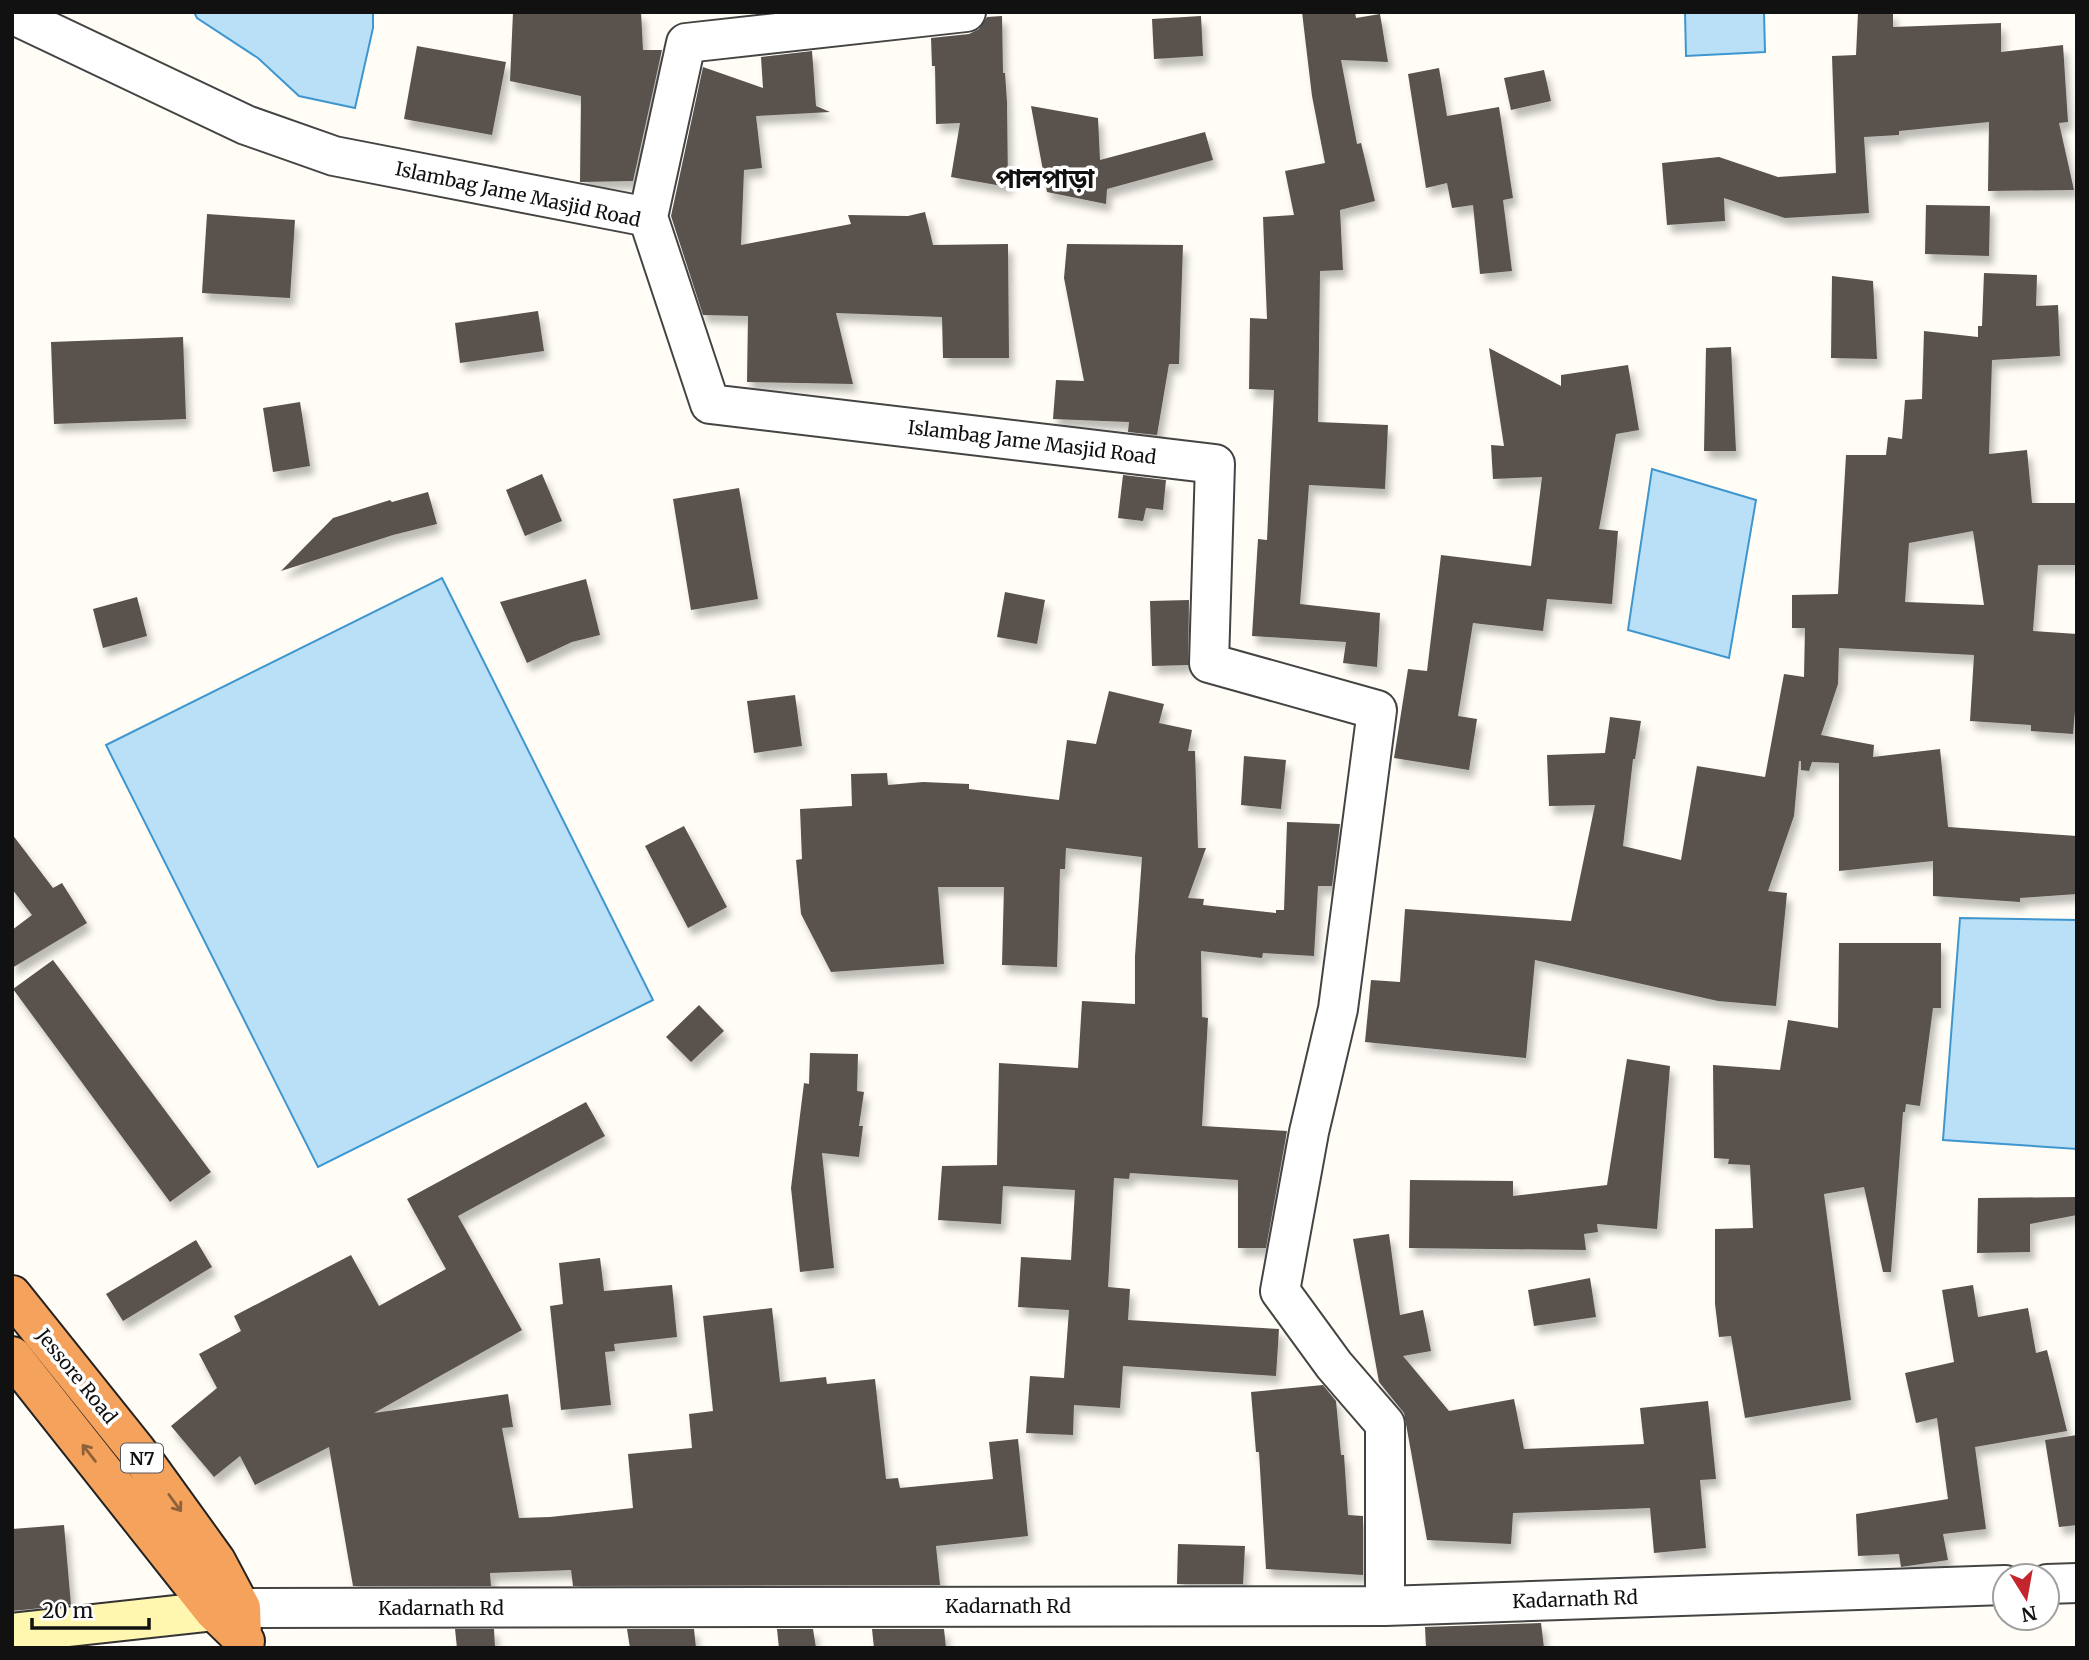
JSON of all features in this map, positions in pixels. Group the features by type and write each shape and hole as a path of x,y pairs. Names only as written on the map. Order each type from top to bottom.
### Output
{"highway":[{"name":"Jessore Road","path":"12,1295 136,1450 216,1562 236,1625"},
{"name":"Jessore Road","path":"12,1356 236,1625"}],"main road":[{"name":"Kadarnath Rd","path":"12,1633 236,1625"}],"street":[{"path":"648,217 686,43 965,12"},
{"name":"Islambag Jame Masjid Road","path":"12,14 246,125 334,156 648,217 710,404 1215,464 1209,663 1377,710 1338,1009 1308,1132 1280,1291 1334,1365 1385,1424 1385,1606"},
{"name":"Kadarnath Rd","path":"236,1625 1385,1606 1991,1585"}],"water":[{"path":"194,12 373,12 373,28 355,108 299,96 258,58 197,18"},
{"path":"1685,12 1764,12 1765,52 1686,56"},
{"path":"1652,469 1756,500 1729,658 1628,630"},
{"path":"442,578 653,1000 318,1167 106,745"},
{"path":"1960,918 2077,920 2077,1149 1943,1140"}],"building":[{"path":"513,12 641,12 643,50 662,50 633,181 580,182 581,96 510,81"},
{"path":"1302,12 1355,12 1356,18 1380,14 1388,62 1341,60 1357,144 1361,143 1375,201 1340,210 1343,270 1320,271 1318,422 1388,425 1385,489 1309,485 1300,604 1380,613 1377,667 1343,663 1346,642 1252,636 1258,539 1267,540 1274,390 1249,389 1250,318 1267,319 1263,217 1294,215 1285,171 1325,163 1312,96"},
{"path":"1858,12 1893,12 1893,27 2001,23 2001,52 2063,45 2068,122 2059,123 2074,190 1988,191 1989,122 1899,131 1899,135 1864,137 1869,213 1785,218 1724,198 1725,221 1667,225 1662,163 1719,157 1778,177 1836,173 1832,56 1856,55"},
{"path":"1002,16 1008,187 951,177 960,123 936,124 935,66 932,66 931,38 969,34 979,29 987,17"},
{"path":"1201,16 1203,56 1154,59 1152,19"},
{"path":"417,46 506,62 492,135 404,119"},
{"path":"812,51 816,106 830,112 756,116 762,168 744,170 741,245 851,224 848,215 908,216 925,212 933,245 1008,244 1009,358 943,358 942,317 836,313 853,384 747,382 748,316 703,315 671,216 703,67 763,88 761,57"},
{"path":"1439,68 1447,116 1499,107 1513,198 1503,200 1512,271 1480,274 1473,205 1452,208 1447,183 1426,188 1408,74"},
{"path":"1544,70 1551,101 1511,110 1504,78"},
{"path":"1031,106 1098,118 1100,160 1205,132 1213,160 1107,189 1106,204 1047,192"},
{"path":"1926,205 1990,206 1989,256 1925,254"},
{"path":"207,214 295,220 290,298 202,293"},
{"path":"1067,244 1183,245 1179,364 1169,364 1157,435 1128,432 1129,422 1053,419 1056,380 1084,381 1064,278"},
{"path":"1984,273 2037,275 2036,306 2058,305 2060,356 1992,360 1989,454 2027,450 2032,503 2077,503 2077,565 2038,565 2033,631 2077,634 2077,689 2073,734 2031,731 2031,725 1970,721 1974,655 1839,648 1838,684 1821,735 1874,745 1873,757 1940,749 1948,827 2077,836 2077,894 2020,898 2020,902 1933,896 1933,861 1839,871 1839,763 1812,762 1809,771 1801,770 1799,761 1794,816 1768,891 1787,893 1776,1006 1718,1001 1535,960 1526,1058 1365,1042 1371,980 1400,982 1405,909 1571,921 1595,805 1549,806 1547,755 1605,753 1610,717 1641,721 1633,759 1623,846 1681,860 1697,766 1765,777 1784,674 1804,677 1805,628 1792,628 1792,595 1838,594 1846,455 1886,455 1888,437 1902,439 1905,400 1922,399 1924,331 1978,337 1978,326 1982,326","holes":["1973,531 1984,605 1905,602 1909,543"]},
{"path":"1832,276 1873,281 1877,359 1831,358"},
{"path":"538,311 544,351 460,363 455,323"},
{"path":"183,337 186,419 54,424 51,342"},
{"path":"1731,347 1736,451 1704,451 1706,348"},
{"path":"1489,348 1561,386 1561,375 1628,365 1639,430 1616,434 1599,529 1618,531 1612,604 1547,599 1543,631 1473,623 1458,716 1477,719 1469,770 1394,758 1408,669 1427,671 1441,555 1531,566 1542,477 1493,479 1491,445 1504,446"},
{"path":"300,402 310,466 273,472 263,408"},
{"path":"542,474 562,521 525,536 506,490"},
{"path":"1123,475 1166,480 1163,510 1146,508 1143,521 1118,518"},
{"path":"739,488 758,599 691,610 673,499"},
{"path":"428,492 437,524 393,535 281,571 333,518 390,500 392,502"},
{"path":"586,579 600,635 572,642 527,663 500,602"},
{"path":"1005,592 1045,600 1037,644 997,637"},
{"path":"137,597 147,636 103,648 93,609"},
{"path":"1189,600 1188,665 1152,666 1150,601"},
{"path":"1109,691 1164,704 1159,723 1192,730 1188,751 1195,751 1198,848 1206,848 1188,898 1204,899 1203,905 1276,913 1276,910 1284,910 1287,822 1340,824 1332,886 1318,886 1314,956 1263,953 1262,958 1201,951 1202,1017 1208,1018 1202,1126 1287,1131 1266,1248 1238,1248 1238,1180 1130,1173 1129,1179 1114,1178 1108,1287 1130,1289 1128,1320 1279,1329 1276,1376 1123,1366 1120,1408 1074,1405 1073,1435 1026,1433 1030,1376 1064,1378 1069,1310 1018,1307 1021,1257 1071,1260 1075,1190 1003,1186 1001,1224 938,1220 942,1166 997,1165 999,1063 1078,1068 1082,1001 1135,1004 1135,956 1142,857 1066,848 1065,869 1060,869 1057,967 1002,965 1004,887 938,887 944,964 831,972 801,914 796,860 802,859 800,809 852,806 851,774 887,773 888,785 923,782 969,784 969,789 1059,800 1067,740 1096,744"},
{"path":"795,695 802,746 754,753 747,701"},
{"path":"1244,756 1286,760 1281,809 1241,805"},
{"path":"684,826 727,907 688,928 645,846"},
{"path":"12,834 53,888 62,883 87,923 12,968 12,930 32,915 12,889"},
{"path":"1839,943 1941,943 1941,1008 1933,1008 1920,1106 1906,1104 1903,1112 1891,1272 1883,1272 1864,1187 1824,1194 1851,1400 1745,1418 1731,1336 1719,1337 1715,1304 1715,1229 1753,1228 1750,1165 1728,1164 1729,1159 1714,1158 1713,1065 1780,1070 1788,1020 1838,1028"},
{"path":"53,960 211,1172 170,1202 13,989"},
{"path":"699,1005 724,1031 691,1062 666,1037"},
{"path":"810,1053 858,1054 857,1091 864,1092 859,1126 863,1126 859,1157 822,1153 834,1268 800,1272 791,1188 804,1083 809,1084"},
{"path":"1627,1059 1670,1066 1657,1229 1597,1224 1598,1232 1584,1234 1586,1250 1409,1248 1410,1180 1513,1181 1513,1196 1607,1185"},
{"path":"586,1102 605,1136 458,1216 522,1330 374,1413 508,1394 513,1427 502,1428 519,1518 633,1508 628,1454 692,1448 689,1414 713,1411 703,1316 772,1308 780,1382 826,1377 827,1384 875,1379 886,1479 898,1478 900,1488 993,1479 989,1442 1018,1439 1028,1536 936,1546 940,1585 573,1586 571,1570 490,1573 491,1586 353,1586 329,1447 255,1485 240,1456 214,1477 171,1426 217,1388 199,1354 241,1331 234,1316 351,1255 379,1306 446,1269 407,1199"},
{"path":"2077,1197 2077,1215 2030,1224 2030,1252 1977,1253 1978,1198"},
{"path":"1389,1234 1400,1315 1423,1310 1431,1351 1403,1356 1449,1411 1514,1399 1524,1449 1644,1444 1640,1408 1708,1401 1716,1479 1700,1480 1706,1548 1654,1553 1650,1508 1513,1513 1511,1544 1427,1540 1404,1413 1379,1382 1353,1239"},
{"path":"196,1240 212,1267 123,1321 106,1294"},
{"path":"600,1258 604,1291 672,1285 677,1337 614,1344 615,1351 605,1352 611,1405 561,1410 550,1306 563,1304 559,1263"},
{"path":"1590,1278 1596,1317 1534,1326 1528,1290"},
{"path":"1973,1285 1978,1317 2028,1308 2036,1353 2047,1350 2067,1431 1975,1447 1986,1529 1943,1534 1948,1560 1901,1567 1899,1554 1858,1556 1856,1514 1948,1499 1937,1418 1916,1423 1905,1373 1954,1362 1942,1290"},
{"path":"1323,1385 1336,1401 1341,1455 1344,1455 1348,1515 1363,1516 1363,1575 1266,1569 1259,1452 1256,1452 1251,1392"},
{"path":"2077,1435 2077,1525 2059,1527 2045,1440"},
{"path":"64,1525 71,1605 12,1611 12,1529"},
{"path":"1178,1544 1245,1546 1243,1584 1177,1584"},
{"path":"1541,1623 1544,1648 1426,1648 1425,1627"},
{"path":"455,1629 494,1629 495,1648 457,1648"},
{"path":"627,1629 694,1629 696,1648 630,1648"},
{"path":"777,1629 813,1629 816,1648 779,1648"},
{"path":"872,1629 944,1629 946,1648 874,1648"}],"district":[{"name":"পালপাড়া","path":"1045,178"}]}
